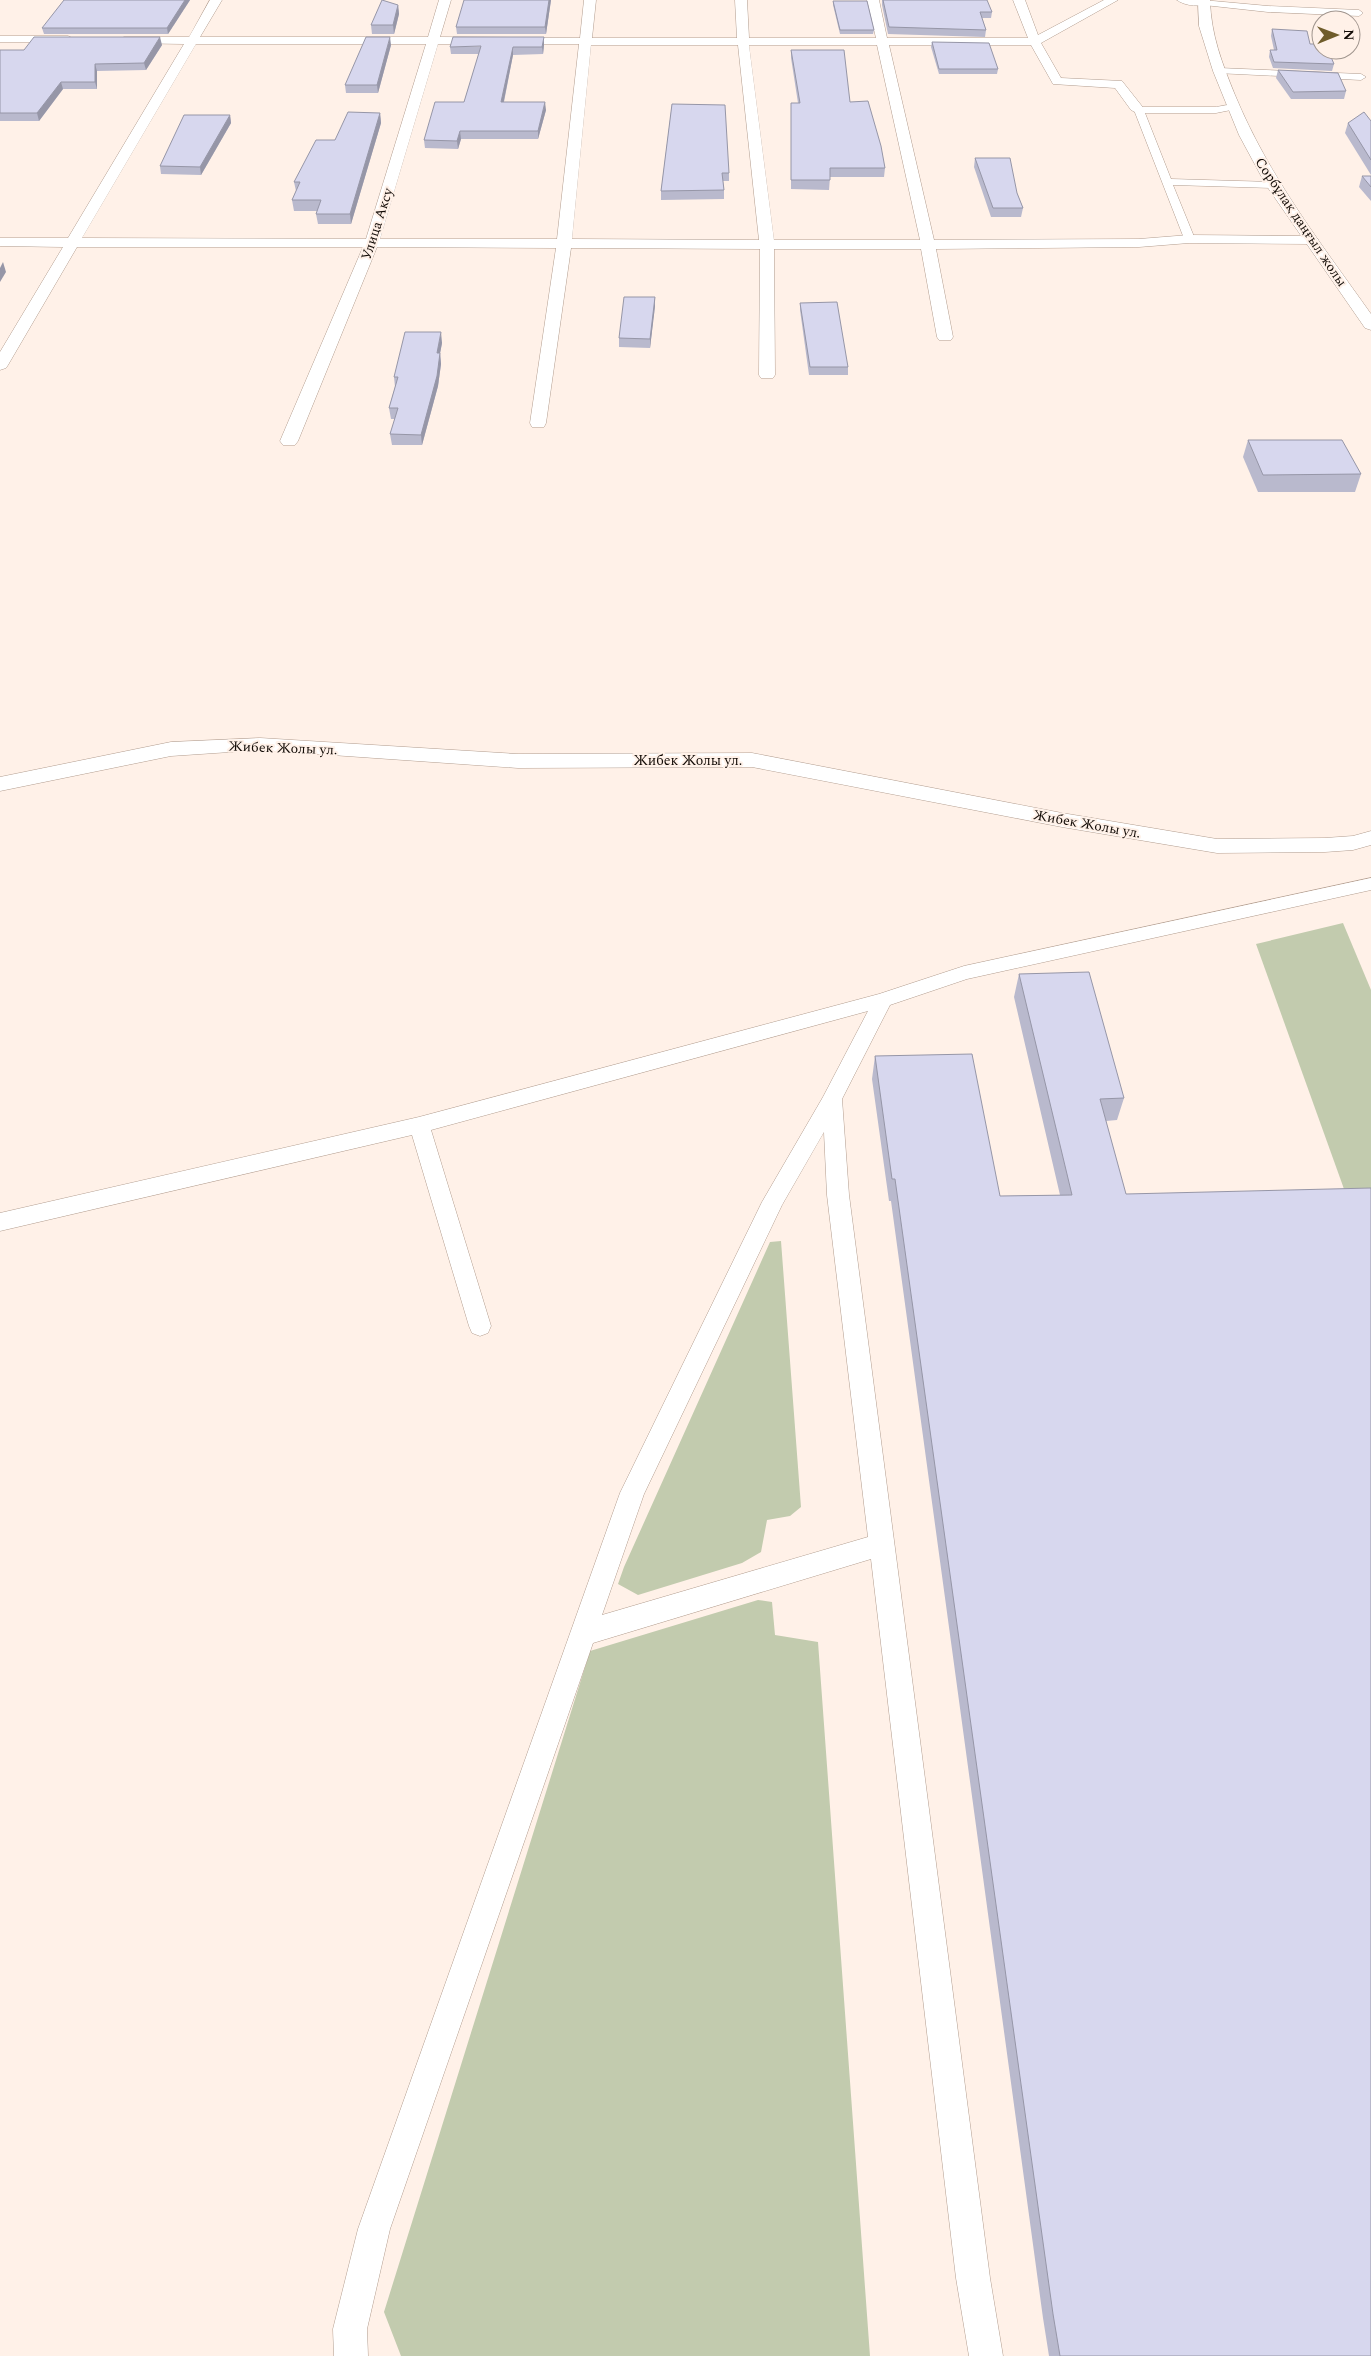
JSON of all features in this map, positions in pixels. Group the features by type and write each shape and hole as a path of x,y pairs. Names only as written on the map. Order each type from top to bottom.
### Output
{"street":[{"path":"0,365 216,0"},
{"name":"Улица Аксу","path":"289,441 372,243 445,0"},
{"path":"538,423 564,244 590,0"},
{"path":"741,0 743,40 766,244 767,375"},
{"path":"873,0 928,245 944,336"},
{"path":"1018,0 1035,42 1057,81 1118,84 1124,88 1132,105 1139,110"},
{"path":"116,40 1035,42 1112,0"},
{"path":"1184,0 1204,1"},
{"name":"Сорбұлақ даңғыл жолы","path":"1204,1 1205,26 1218,71 1245,135 1273,185 1371,325"},
{"path":"0,39 77,40"},
{"path":"0,242 928,245 1139,244 1189,239 1312,240"},
{"name":"Жибек Жолы ул.","path":"0,784 171,748 260,744 518,761 752,760 1062,820 1217,846 1326,845 1353,843 1371,838"}],"lane":[{"path":"1204,1 1311,11"},
{"path":"1218,71 1361,77"},
{"path":"1189,239 1139,110 1216,110 1233,107"},
{"path":"1167,182 1273,185"},
{"path":"0,1222 419,1125 883,1000 964,973 1371,883"},
{"path":"351,2356 350,2330 374,2229 632,1494 773,1202 832,1099 883,1000"},
{"path":"832,1099 838,1194 973,2278 986,2356"},
{"path":"419,1125 480,1326"},
{"path":"583,1633 882,1544"}],"green space":[{"path":"1343,923 1371,990 1371,1188 1344,1189 1256,944"},
{"path":"781,1241 801,1507 790,1516 767,1520 761,1552 742,1563 638,1595 618,1584 624,1567 770,1242"},
{"path":"758,1600 772,1602 775,1635 818,1642 870,2356 401,2356 384,2312 590,1651"}],"building":[{"path":"64,0 185,0 167,28 42,28"},
{"path":"382,0 398,5 393,25 371,25"},
{"path":"464,0 549,0 545,27 456,27"},
{"path":"883,0 987,0 992,12 980,12 986,30 889,27"},
{"path":"833,1 867,1 874,30 840,30"},
{"path":"1272,29 1307,31 1311,44 1311,60 1332,60 1334,64 1274,62 1270,50 1277,50"},
{"path":"34,37 160,37 144,63 95,64 95,82 61,82 37,113 0,113 0,50 24,50"},
{"path":"366,37 390,37 377,85 345,85"},
{"path":"453,37 544,37 542,47 513,47 501,102 545,102 538,131 460,131 457,141 424,140 435,102 464,102 481,46 450,47"},
{"path":"932,42 989,43 998,69 939,69"},
{"path":"791,50 844,50 850,102 868,101 881,146 885,168 830,168 830,180 791,180 791,103 800,103"},
{"path":"1278,70 1338,73 1346,91 1293,92"},
{"path":"672,104 725,105 729,173 722,173 724,190 661,191"},
{"path":"348,112 380,113 350,214 316,214 321,200 292,200 300,182 294,182 316,140 335,140"},
{"path":"1364,112 1371,121 1371,160 1348,123"},
{"path":"184,115 230,115 200,167 160,166"},
{"path":"975,158 1010,158 1017,193 1023,208 993,208"},
{"path":"1362,176 1371,176 1371,187"},
{"path":"624,297 655,297 650,339 619,338"},
{"path":"837,302 848,367 810,367 800,303"},
{"path":"405,332 441,332 437,353 440,353 437,376 421,435 390,434 398,408 389,408 398,377 394,377"},
{"path":"1248,440 1342,440 1361,474 1263,475"},
{"path":"1089,972 1124,1098 1100,1099 1126,1194 1371,1188 1371,2356 1060,2356 895,1179 892,1179 875,1056 972,1054 1000,1196 1072,1195 1019,974"}]}
